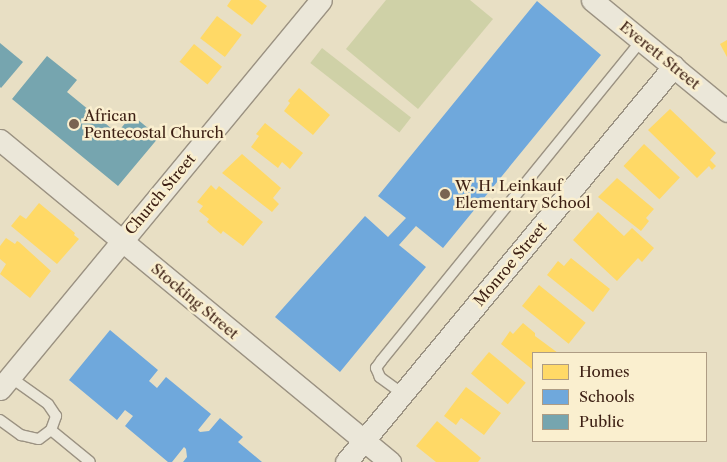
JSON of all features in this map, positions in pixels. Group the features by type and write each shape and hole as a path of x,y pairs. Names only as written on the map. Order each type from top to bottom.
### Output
{"street":[{"name":"Church Street","path":"5,383 321,0"},
{"name":"Everett Street","path":"592,0 727,111"},
{"name":"Monroe Street","path":"346,462 674,66"},
{"name":"Stocking Street","path":"0,140 390,462"}],"lane":[{"path":"403,394 380,377 376,368 381,360 642,40"},
{"path":"0,420 21,434 39,439 51,430 56,416 48,404 5,383"},
{"path":"51,430 90,462"}],"green space":[{"path":"386,0 470,0 493,19 418,109 346,49"},
{"path":"322,48 411,118 399,133 310,63"}],"building: Homes":[{"path":"231,0 259,0 267,6 252,25 227,6"},
{"path":"217,16 242,35 225,57 200,38"},
{"path":"727,40 727,57 720,44"},
{"path":"194,44 222,67 208,85 180,62"},
{"path":"299,88 330,115 313,135 284,111 290,103 288,101"},
{"path":"670,109 716,153 710,160 716,166 712,170 709,166 697,178 648,130"},
{"path":"265,123 303,153 290,169 282,162 278,168 251,147 259,136 256,134"},
{"path":"644,144 680,177 659,199 624,166"},
{"path":"242,154 281,188 273,198 279,204 272,212 222,173"},
{"path":"617,178 654,209 646,218 649,221 641,231 598,197"},
{"path":"211,185 216,190 219,186 263,222 243,246 223,231 221,234 207,222 209,219 199,211 203,206 197,202"},
{"path":"39,203 75,233 74,235 79,239 57,264 11,226 20,215 26,219"},
{"path":"598,212 624,236 632,228 654,248 642,262 638,258 617,281 573,240"},
{"path":"6,238 15,244 17,241 19,242 51,271 30,298 0,274 6,264 0,259 0,246"},
{"path":"571,258 610,289 593,312 547,275 558,261 564,266"},
{"path":"539,285 586,323 569,344 522,306"},
{"path":"523,323 535,333 535,336 557,352 532,352 532,369 501,344 510,331 513,334"},
{"path":"489,352 526,383 508,404 471,373"},
{"path":"466,387 501,413 484,435 461,418 456,425 444,416"},
{"path":"437,421 481,458 478,462 436,462 416,446"}],"building: Schools":[{"path":"537,1 601,55 443,248 416,226 399,245 426,267 340,372 275,317 365,216 388,237 406,218 378,196"},
{"path":"110,330 158,370 149,381 157,388 166,377 211,414 198,430 200,432 209,431 220,418 243,437 238,442 262,462 183,462 187,457 184,447 172,462 168,462 125,426 133,416 125,410 117,420 69,380"}],"building: Public":[{"path":"0,43 23,62 1,88 0,87"},
{"name":"African Pentecostal Church","path":"47,56 77,80 67,92 117,133 132,115 159,137 118,186 12,99"}],"place":[{"name":"African Pentecostal Church","path":"74,124"},
{"name":"W. H. Leinkauf Elementary School","path":"445,194"}]}
